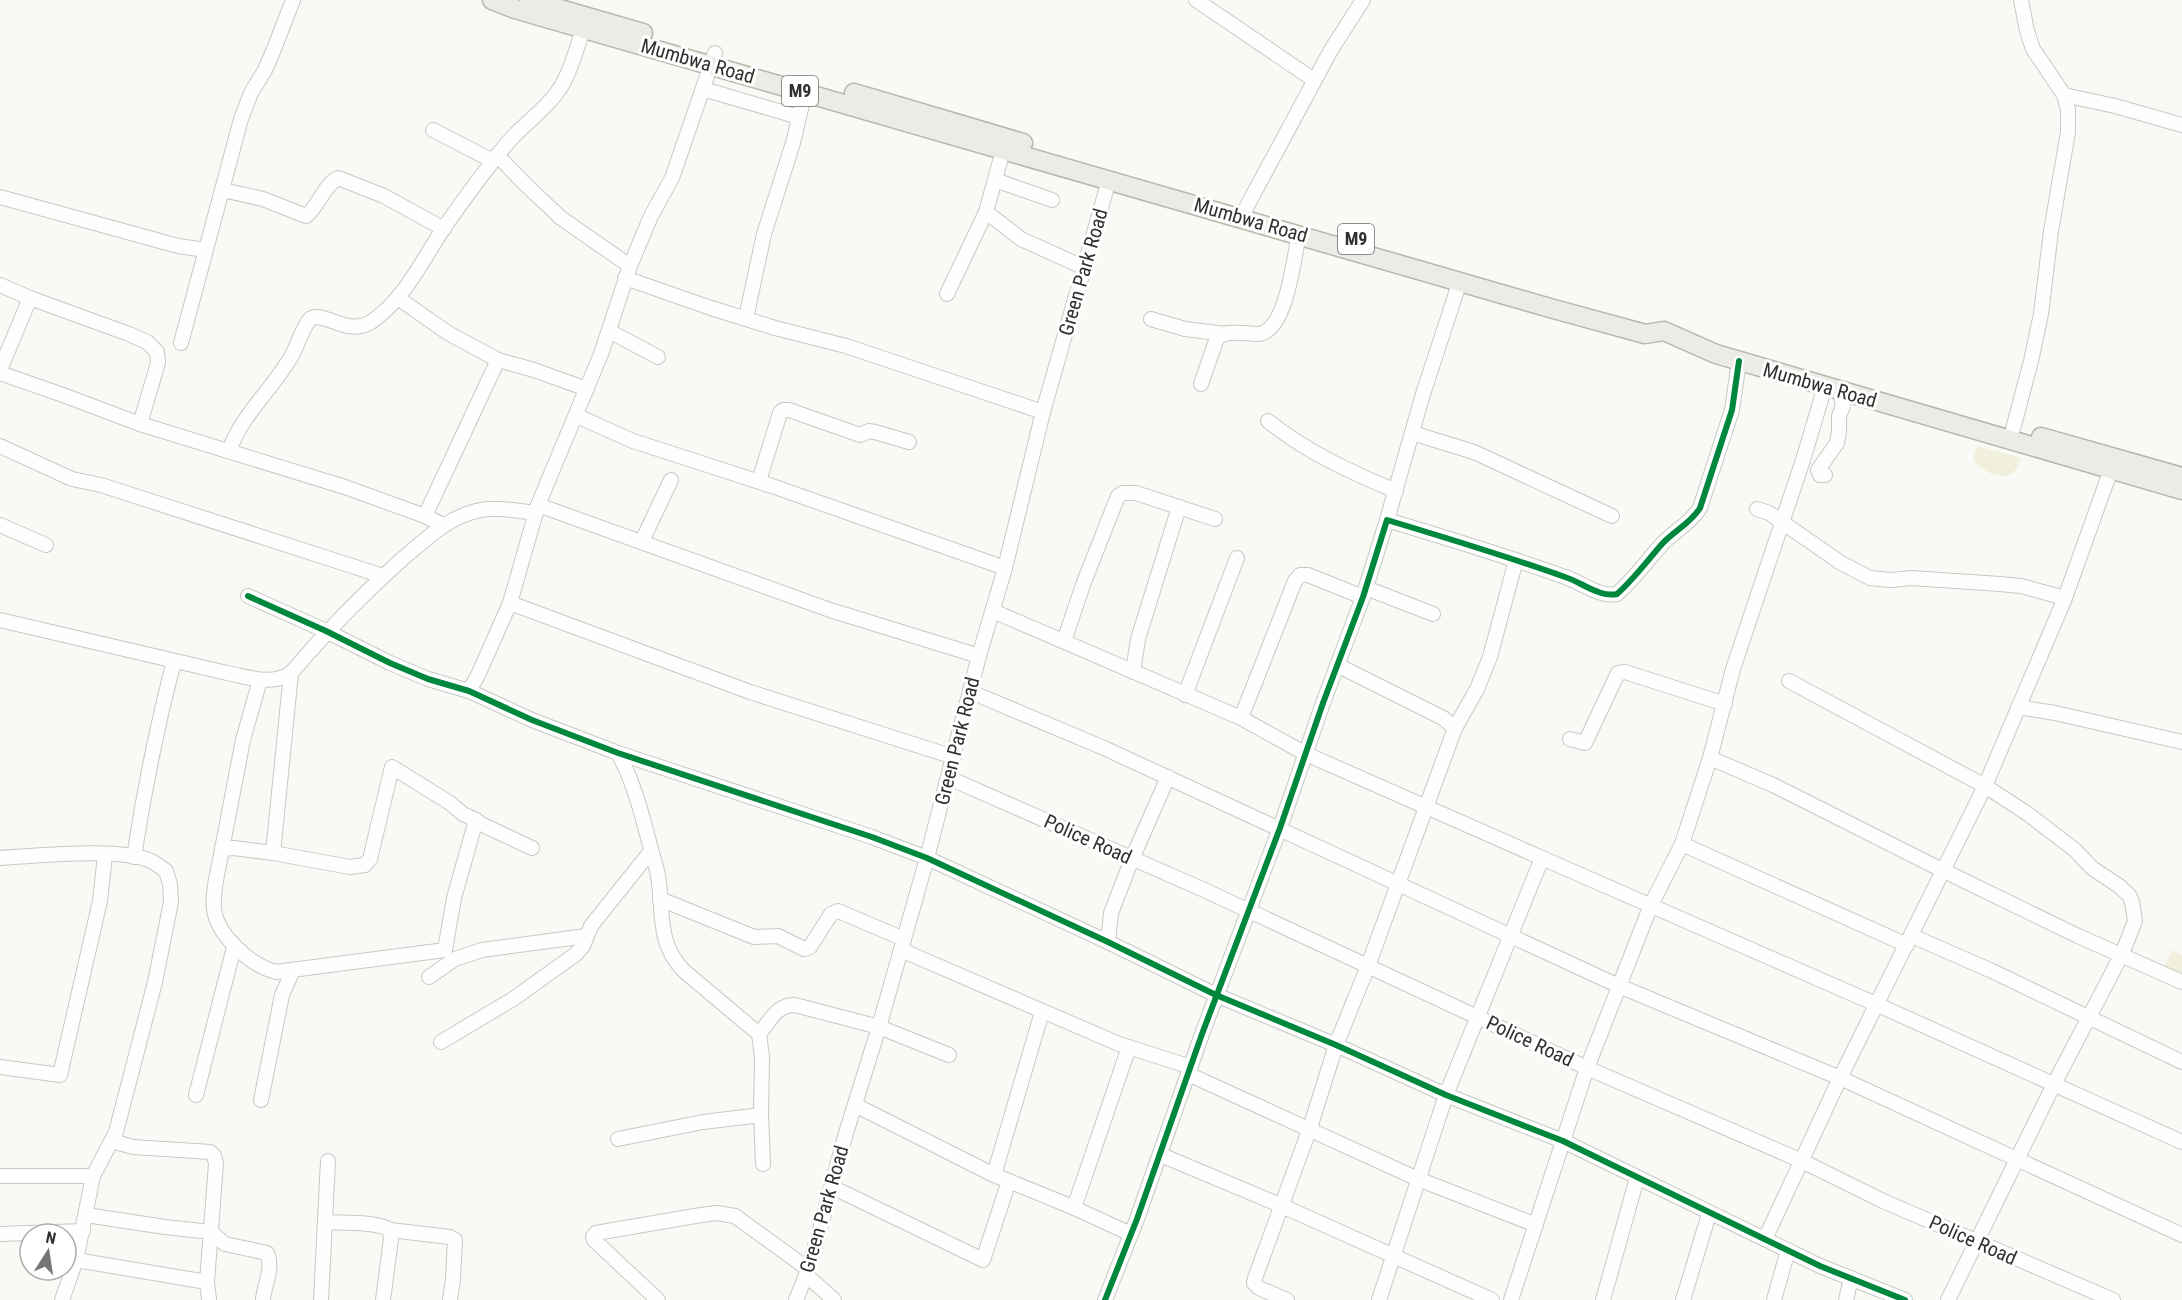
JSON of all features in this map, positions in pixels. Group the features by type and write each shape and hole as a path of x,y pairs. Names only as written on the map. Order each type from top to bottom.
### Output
{"main road":[{"name":"Mumbwa Road","path":"492,0 583,29 713,59 805,92 1005,144 1109,180 1245,212 1299,234 1350,243 1460,280 1645,334 1664,331 1716,354 1832,389 2113,464 2182,477"},
{"name":"Mumbwa Road","path":"529,0 713,59 1005,144 2013,429 2182,490"}],"street":[{"path":"181,343 240,119 274,50 293,0"},
{"path":"1196,0 1314,80"},
{"path":"1245,212 1314,80 1363,0"},
{"path":"2013,429 2041,314 2051,231 2068,132 2068,110 2064,95 2033,49 2021,0"},
{"path":"229,451 236,431 281,372 310,319 318,317 343,326 357,327 369,323 398,298 495,158 547,104 562,84 583,29"},
{"path":"469,691 510,603 537,509 577,416 609,331 627,272 651,216 672,178 713,59"},
{"path":"703,89 799,117"},
{"path":"746,318 764,234 787,165 805,92"},
{"path":"2064,95 2115,106 2182,125"},
{"path":"433,130 495,158 561,218 627,272 708,308 846,346 1043,412"},
{"path":"947,294 986,212 1005,144"},
{"path":"223,190 263,199 306,216 329,185 338,178 384,196 444,229"},
{"path":"995,180 1052,200"},
{"name":"Green Park Road","path":"796,1300 807,1272 903,944 949,778 979,656 1005,568 1043,412 1109,180"},
{"path":"0,197 178,246 206,250"},
{"path":"986,212 1021,240 1083,267"},
{"path":"1151,319 1185,329 1226,334 1262,334 1274,326 1281,313 1299,234"},
{"path":"1105,1300 1161,1155 1216,995 1280,828 1364,592 1460,280"},
{"path":"0,285 147,342 157,352 158,363 140,424"},
{"path":"30,298 0,372 140,424 345,487 425,516 443,525"},
{"path":"398,298 448,333 498,360 587,389"},
{"path":"609,331 658,357"},
{"path":"1202,384 1217,338 1226,334"},
{"path":"425,516 498,360"},
{"path":"1387,520 1516,560 1568,578 1604,594 1617,594 1636,577 1663,542 1692,518 1700,508 1731,410 1739,361"},
{"path":"1825,476 1820,475 1818,470 1837,443 1839,416 1843,406 1832,389"},
{"path":"1511,1300 1587,1068 1652,905 1682,844 1710,758 1733,669 1782,522 1832,389"},
{"path":"759,481 780,412 783,410 789,410 860,435 869,431 909,442"},
{"path":"577,416 633,441 759,481 1005,568"},
{"path":"1268,422 1292,441 1333,463 1396,491"},
{"path":"1412,433 1503,464 1612,516"},
{"path":"0,446 72,479 101,484 383,576"},
{"path":"1765,1239 1840,1078 1985,786 2065,598 2113,464"},
{"path":"642,541 670,480"},
{"path":"1064,641 1084,582 1118,496 1123,493 1136,493 1215,519"},
{"path":"1133,672 1138,639 1179,507"},
{"path":"0,620 260,680 284,678 291,673 326,631 383,576 443,525 476,511 497,508 537,509 642,541 830,610 979,656"},
{"path":"1757,509 1782,522 1841,563 1870,578 1892,580 1911,578 2021,586 2065,598"},
{"path":"0,525 46,545"},
{"path":"1185,694 1237,558"},
{"path":"1287,1300 1254,1283 1280,1205 1310,1128 1335,1045 1368,966 1455,728 1477,690 1490,657 1516,560"},
{"path":"1240,718 1295,581 1300,575 1308,575 1433,614"},
{"path":"248,596 390,663 428,679 469,691 532,720 618,753 872,837 927,858 1216,995 1446,1095 1563,1141 1709,1214 1905,1300"},
{"path":"510,603 750,692 954,757"},
{"path":"993,611 1240,718 1306,754 1878,1005 2182,1142"},
{"path":"134,856 141,804 174,661"},
{"path":"1337,665 1443,718 1455,728"},
{"path":"1569,739 1585,743 1618,673 1625,672 1725,704"},
{"path":"273,853 291,673"},
{"path":"260,680 243,740 213,902 216,922 234,947 264,969 276,972 526,939"},
{"path":"1789,681 1985,786 2055,832 2092,868 2129,895 2135,921 2122,954 2054,1084 1948,1300"},
{"path":"971,692 1168,777 1620,986 1840,1078 2182,1235"},
{"path":"2018,707 2055,713 2182,742"},
{"path":"618,753 630,778 648,834 658,874 663,933 673,959 721,1004 759,1034 762,1057 763,1164"},
{"path":"1710,758 1773,785 2078,936 2182,982"},
{"path":"222,849 234,848 273,853 350,867 365,864 370,859 392,767 450,803 463,814 532,848"},
{"path":"1108,942 1111,913 1168,777"},
{"name":"Police Road","path":"949,778 1248,910 1587,1068 1802,1161 1977,1242 2113,1300"},
{"path":"445,950 454,898 476,820"},
{"path":"1682,844 2089,1017 2182,1062"},
{"path":"441,1042 513,999 576,954 591,926 651,851"},
{"path":"0,858 60,855 134,856 147,860 166,871 171,884 171,902 152,993 125,1103 112,1141 93,1176 78,1252"},
{"path":"0,1067 60,1075 100,901 105,855"},
{"path":"1379,1300 1446,1095 1542,858"},
{"path":"660,899 754,937 778,936 804,949 810,947 831,914 838,912 1042,1012 1190,1070 1418,1179 1536,1225"},
{"path":"429,976 456,959 482,950 586,936"},
{"path":"196,1095 234,947"},
{"path":"261,1100 282,995 293,970"},
{"path":"759,1034 785,1005 795,1005 879,1027 949,1055"},
{"path":"994,1175 1042,1012"},
{"path":"1074,1208 1129,1047"},
{"path":"855,1105 994,1175 1131,1234"},
{"path":"618,1139 703,1122 761,1115"},
{"path":"112,1141 133,1147 210,1152 214,1156 216,1163 207,1282 209,1300"},
{"path":"1161,1155 1280,1205 1492,1300"},
{"path":"321,1300 328,1161"},
{"path":"0,1176 93,1176"},
{"path":"1603,1300 1637,1178"},
{"path":"832,1187 983,1260 1009,1182"},
{"path":"658,1300 594,1240 596,1233 717,1213 735,1216 807,1272 834,1300"},
{"path":"1683,1300 1709,1214"},
{"path":"86,1215 211,1232 225,1244 267,1254 271,1262 263,1300"},
{"path":"326,1222 386,1227 390,1230 450,1237 455,1240 450,1300"},
{"path":"383,1300 391,1239 390,1230"},
{"path":"0,1234 83,1231"},
{"path":"1774,1300 1788,1250"},
{"path":"78,1260 207,1282"},
{"path":"1846,1300 1851,1278"},
{"path":"62,1300 68,1282"}],"green space":[{"path":"1977,446 2021,458 2012,473 2000,476 1987,471 1974,461"},
{"path":"2173,950 2182,956 2182,974 2164,966"}],"cycle path":[{"path":"1105,1300 1137,1219 1202,1034 1280,828 1323,703 1363,597 1387,520 1543,569 1597,592 1617,594 1662,544 1700,508 1732,410 1739,361"},
{"path":"248,596 390,663 428,679 469,691 532,720 618,753 872,837 927,858 1216,995 1336,1045 1446,1095 1563,1141 1820,1266 1905,1300"}]}
